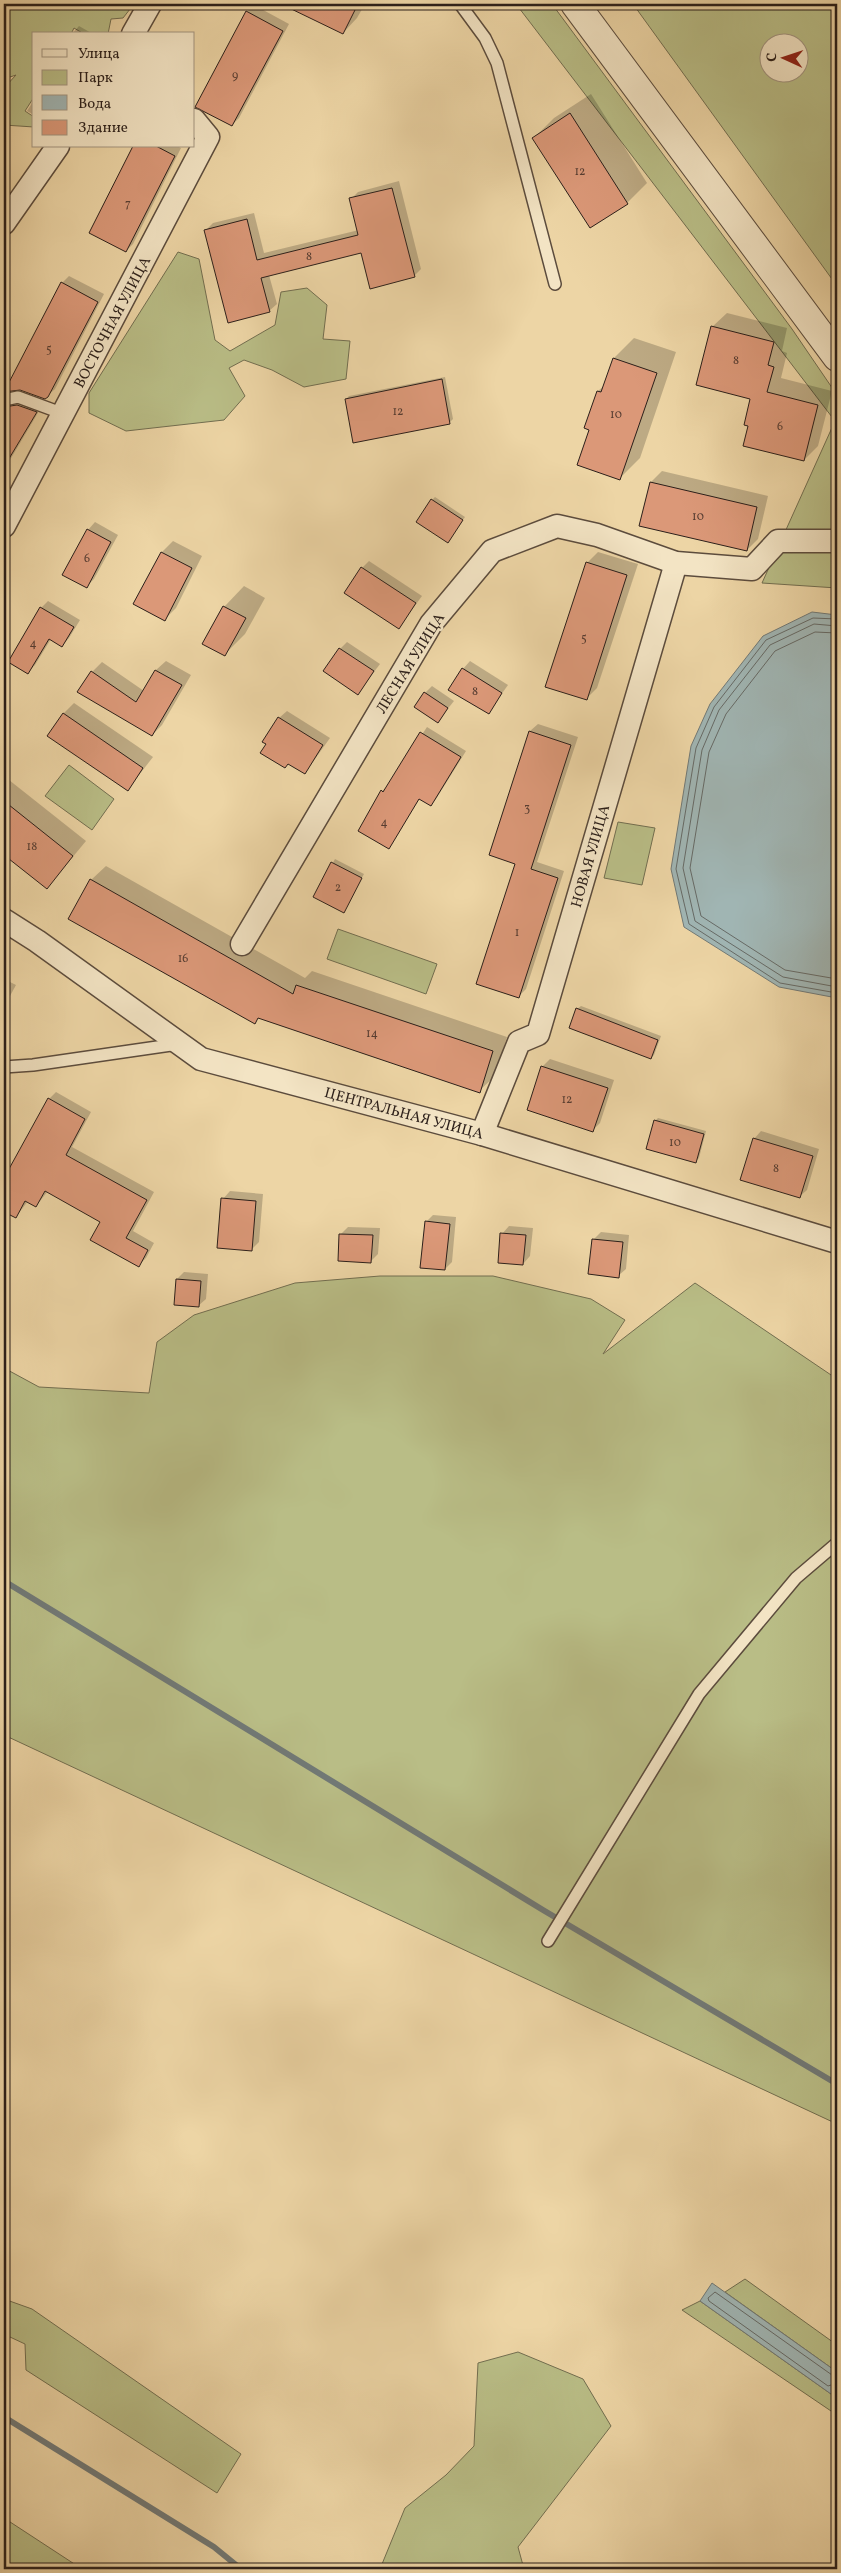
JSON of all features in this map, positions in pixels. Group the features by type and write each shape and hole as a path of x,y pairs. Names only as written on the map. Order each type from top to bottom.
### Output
{"street":[{"path":"134,32 150,4"},
{"path":"575,4 837,356"},
{"name":"ВОСТОЧНАЯ УЛИЦА","path":"4,526 208,137 195,121"},
{"path":"4,223 57,148"},
{"name":"ЛЕСНАЯ УЛИЦА","path":"242,944 431,624 492,551 557,526 597,536 676,563 752,568 778,541 837,541"},
{"name":"НОВАЯ УЛИЦА","path":"482,1134 519,1042 538,1034 676,563"},
{"name":"ЦЕНТРАЛЬНАЯ УЛИЦА","path":"4,920 37,941 201,1059 482,1134 837,1242"}],"lane":[{"path":"460,4 485,38 497,63 555,284"},
{"path":"4,400 18,398 64,414"},
{"path":"4,1067 33,1065 178,1044"},
{"path":"548,1941 699,1694 796,1578 837,1543"}],"green space":[{"path":"4,4 134,4 123,18 111,19 108,32 81,32 74,28 72,32 32,32 32,100 25,111 32,116 32,127 4,125 4,88 16,75 4,79"},
{"path":"516,4 552,4 792,329 837,395 837,588 762,583 835,421"},
{"path":"633,4 837,4 837,286"},
{"path":"178,252 199,259 215,340 230,351 275,325 281,292 307,288 327,305 323,339 350,341 346,379 304,387 272,370 244,360 229,368 245,396 224,420 126,431 89,413 89,393"},
{"path":"69,765 114,799 92,830 45,796"},
{"path":"618,822 655,828 642,885 604,878"},
{"path":"338,929 437,964 426,994 327,959"},
{"path":"380,1276 493,1276 591,1299 625,1320 603,1354 695,1283 837,1379 837,2124 4,1735 4,1368 39,1387 149,1393 157,1342 194,1315 295,1283"},
{"path":"745,2279 837,2345 837,2372 725,2292"},
{"path":"4,2299 32,2309 241,2454 217,2493 26,2370 25,2344 10,2337 4,2338"},
{"path":"700,2301 831,2394 837,2385 837,2402 831,2411 682,2310"},
{"path":"518,2352 583,2379 611,2426 518,2547 524,2569 380,2569 405,2508 446,2475 474,2446 478,2363"},
{"path":"4,2518 82,2569 4,2569"}],"water":[{"path":"812,612 837,615 837,998 779,987 684,927 671,869 691,746 710,704 763,636"},
{"path":"712,2283 837,2372 837,2385 831,2394 700,2301"}],"building":[{"path":"281,4 358,4 343,34"},
{"path":"246,11 283,31 232,126 195,107"},
{"path":"570,113 628,204 590,228 532,138"},
{"path":"132,148 160,148 175,156 126,252 89,233"},
{"path":"392,188 415,277 370,289 361,253 261,278 270,312 228,323 204,230 247,219 257,260 358,235 349,198"},
{"path":"61,282 98,302 48,397 45,399 20,390 4,392"},
{"path":"711,326 774,342 768,365 774,367 767,392 818,405 804,461 743,446 748,426 744,425 750,399 696,385"},
{"path":"613,358 657,373 620,480 577,465 589,430 584,428 597,391 601,392"},
{"path":"442,379 450,424 353,443 345,399"},
{"path":"17,405 37,412 4,467 4,407"},
{"path":"650,482 757,507 747,551 639,526"},
{"path":"431,499 463,520 448,543 416,522"},
{"path":"87,529 111,542 87,588 62,575"},
{"path":"161,552 192,568 165,621 133,604"},
{"path":"586,562 627,575 587,700 545,687"},
{"path":"361,567 416,603 399,629 344,593"},
{"path":"223,606 246,618 225,656 202,644"},
{"path":"40,607 74,627 62,647 49,639 28,674 8,662"},
{"path":"339,648 374,671 358,695 323,671"},
{"path":"462,668 502,693 489,714 448,690"},
{"path":"155,670 182,685 152,736 77,692 91,671 136,702"},
{"path":"424,692 448,708 438,723 414,707"},
{"path":"63,713 143,768 128,791 47,736"},
{"path":"278,717 323,745 305,774 288,764 285,768 260,753 266,744 262,742"},
{"path":"529,731 571,745 531,869 558,878 519,998 476,984 515,864 489,855"},
{"path":"420,732 461,757 431,806 419,799 389,849 358,831 381,790 383,792"},
{"path":"4,801 73,856 47,889 4,855"},
{"path":"331,862 362,878 344,913 313,897"},
{"path":"90,879 293,994 296,985 493,1051 480,1093 258,1018 255,1024 68,919"},
{"path":"576,1008 658,1040 651,1059 569,1028"},
{"path":"541,1066 608,1088 593,1132 527,1110"},
{"path":"48,1098 85,1119 66,1155 147,1200 126,1238 148,1250 139,1267 90,1240 100,1222 45,1191 36,1207 25,1201 16,1218 4,1212 4,1178"},
{"path":"654,1120 704,1134 696,1163 646,1149"},
{"path":"753,1138 813,1156 800,1198 740,1180"},
{"path":"221,1198 256,1201 252,1251 217,1248"},
{"path":"425,1221 450,1224 445,1270 420,1268"},
{"path":"500,1233 526,1235 523,1265 498,1263"},
{"path":"339,1234 373,1235 371,1263 338,1261"},
{"path":"592,1239 623,1242 619,1278 588,1274"},
{"path":"176,1279 201,1281 199,1307 174,1305"}],"waterway":[{"path":"4,1581 543,1910 837,2084"},
{"path":"4,2417 214,2547 241,2569"}]}
